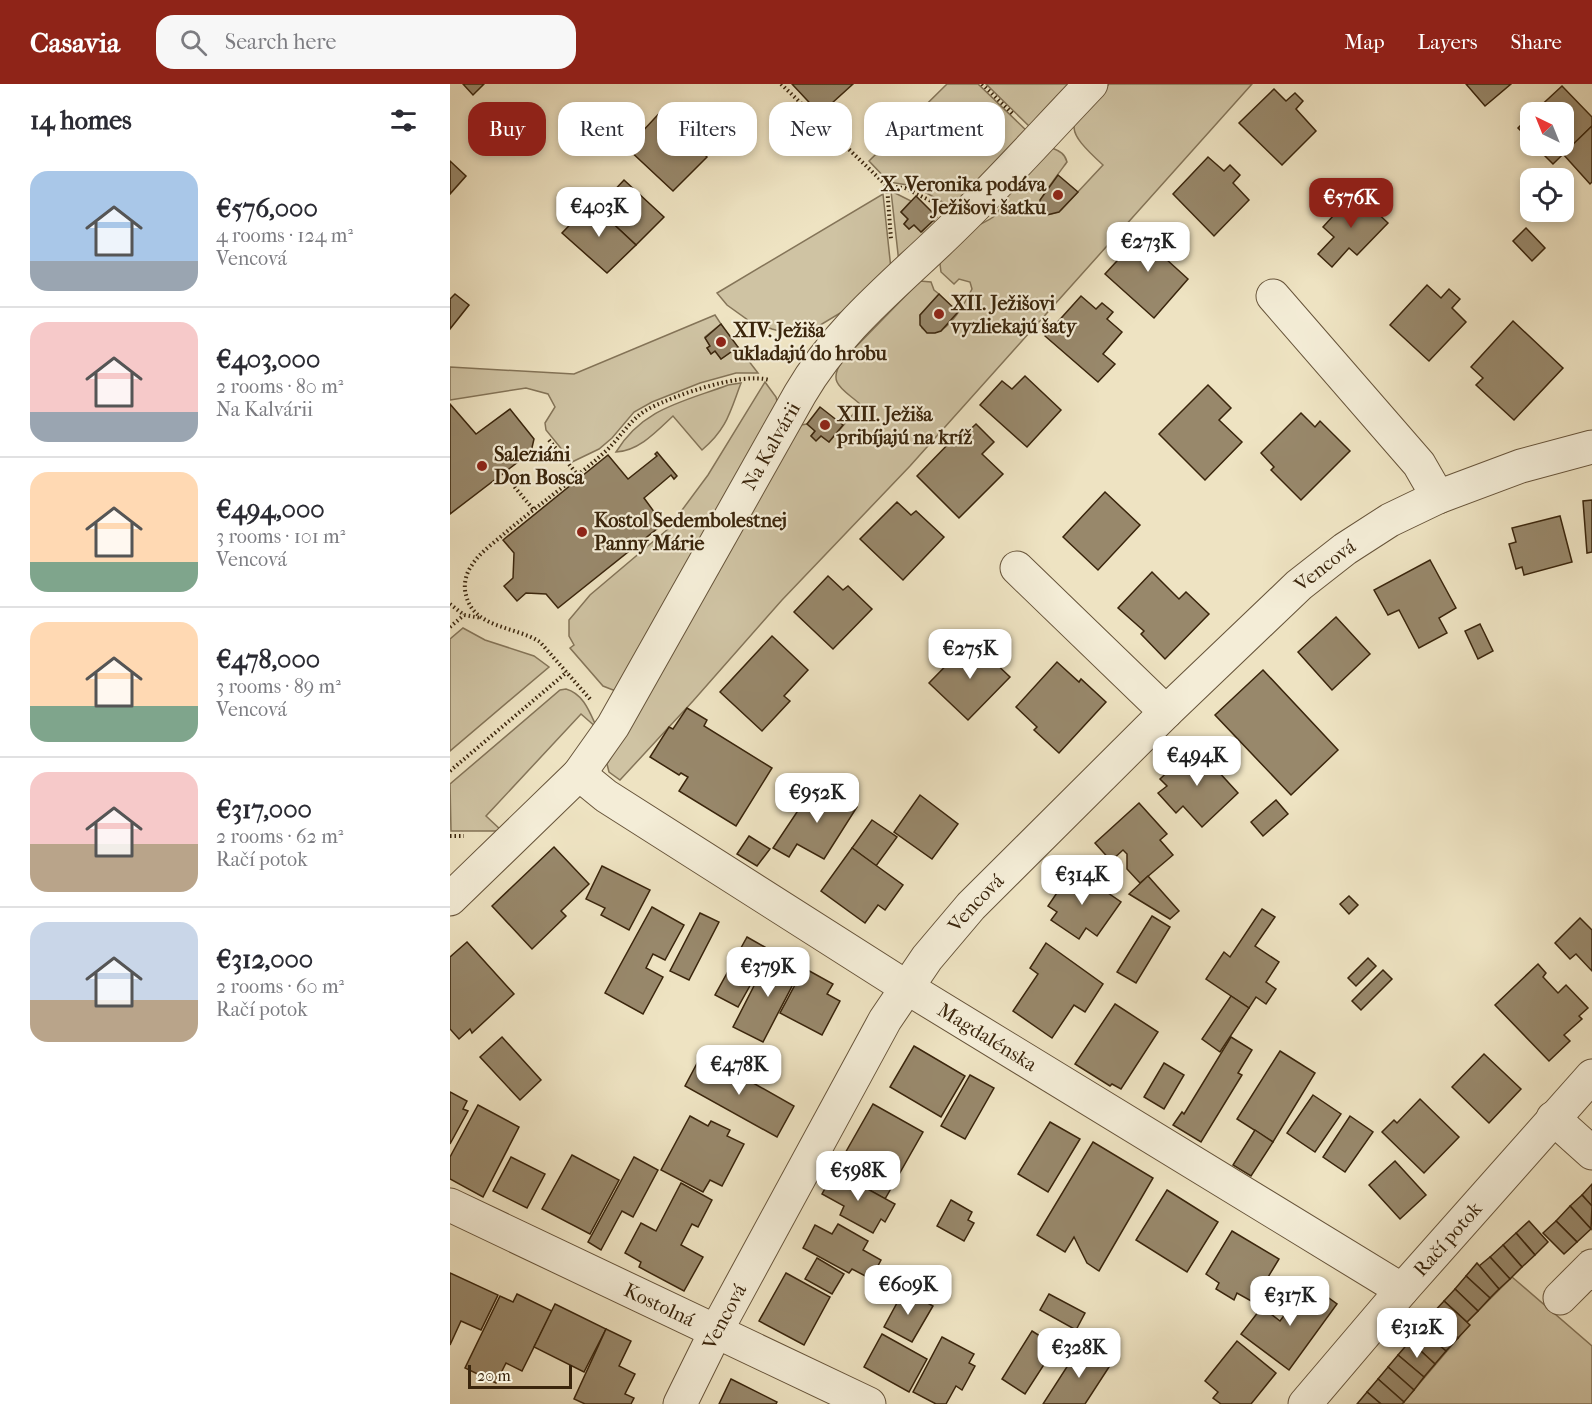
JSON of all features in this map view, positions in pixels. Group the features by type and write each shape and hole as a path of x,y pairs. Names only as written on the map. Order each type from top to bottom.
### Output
{"street":[{"name":"Na Kalvárii","path":"450,899 579,774 613,726 786,417 815,368 835,342 958,223 1091,84"},
{"path":"1273,296 1419,464 1438,496"},
{"name":"Vencová","path":"680,1404 716,1331 885,1020 927,958 971,906 1166,712 1299,585 1345,549 1390,520 1438,496 1521,466 1592,447"},
{"path":"1017,568 1166,712"},
{"name":"Magdalénska","path":"579,774 606,796 906,987 1402,1290"},
{"name":"Račí potok","path":"1305,1404 1402,1290 1592,1076"},
{"path":"1553,1118 1592,1153"},
{"name":"Kostolná","path":"450,1204 869,1404"},
{"path":"1560,1298 1592,1266"}],"path":[{"path":"781,84 887,186 905,188 921,195 958,223"},
{"path":"982,84 1039,139"},
{"path":"887,186 896,281"},
{"path":"482,618 466,597 464,583 470,566 482,553 608,449 632,421 649,408 698,390 728,381 762,378"},
{"path":"549,440 577,474"},
{"path":"503,473 534,509"},
{"path":"450,603 464,615 482,618 496,626 531,636 548,649 613,726"},
{"path":"450,627 464,615"},
{"path":"450,771 567,672"}],"shaded area":[{"path":"947,84 978,84 997,102 929,102"},
{"path":"986,84 1073,84 1031,128"},
{"path":"1109,84 1252,84 910,466 782,600 620,780 609,772 607,764 801,425 807,424 815,431 811,436 816,440 821,436 829,442 861,405 839,386 837,381 838,368 843,360 920,281 931,282 934,290 939,294 920,315 922,328 930,332 937,332 952,321 972,289 970,282 959,279 954,284 941,272 942,257 970,231 998,213 1002,194 1052,148 1062,153 1067,162 1044,195 1040,207 1047,213 1061,210 1103,165 1079,140 1074,124 1078,116"},
{"path":"1005,110 1028,132 1005,155"},
{"path":"874,156 1004,156 954,205 946,204 914,186 889,182 869,161"},
{"path":"891,191 911,201 901,212 908,219 904,224 909,229 914,225 922,232 933,220 937,225 899,263"},
{"path":"883,194 891,269 862,300 807,333 797,336 748,320 727,305 717,293"},
{"path":"715,315 721,324 705,337 711,354 715,351 721,359 738,347 758,373 736,373 700,383 652,402 634,412 612,438 599,449 572,462 546,430 545,423 555,407 548,394 526,388 450,400 450,367 574,374"},
{"path":"765,382 776,397 778,405 619,689 613,690 603,686 570,648 574,645 569,636 569,620 590,595 668,529 708,475"},
{"path":"741,383 722,427 702,450 673,416 640,444 616,452 639,425 665,408 728,385"},
{"path":"463,628 485,640 534,656 549,667 450,751 450,639"},
{"path":"566,689 582,700 597,728 581,714 486,816 502,831 451,831 450,784 560,690"},
{"path":"1512,1277 1592,1346 1592,1404 1402,1404 1458,1338 1467,1322"}],"building":[{"path":"463,84 484,84 473,95"},
{"path":"792,84 853,84 833,102 809,102"},
{"path":"1466,84 1511,84 1485,106"},
{"path":"1562,86 1592,117 1592,126 1574,144 1574,102 1545,102"},
{"path":"1274,89 1286,101 1295,93 1303,101 1296,109 1316,131 1282,165 1239,123"},
{"path":"657,116 657,156 707,157 673,191 636,156 645,156 645,129"},
{"path":"1592,126 1592,182 1590,184 1565,156 1574,156 1574,143"},
{"path":"1545,156 1561,156 1553,164"},
{"path":"1208,157 1224,171 1230,165 1240,175 1233,183 1249,200 1214,236 1173,194"},
{"path":"450,161 466,176 450,194"},
{"name":"X. Veronika podáva Ježišovi šatku","path":"1058,175 1078,192 1059,212 1047,215 1041,210 1040,200"},
{"path":"624,180 664,217 636,245 591,203 603,191 608,197"},
{"path":"1355,192 1388,223 1357,255 1349,248 1332,267 1318,254 1334,237 1323,227"},
{"path":"916,196 937,217 921,232 914,225 909,229 904,224 908,219 901,212"},
{"path":"591,203 636,245 607,273 562,233"},
{"path":"1149,226 1175,249 1166,259 1188,279 1154,318 1105,274"},
{"path":"1526,228 1545,248 1532,261 1513,241"},
{"path":"1427,285 1441,298 1449,289 1460,299 1452,308 1466,322 1429,361 1390,325"},
{"path":"455,294 469,305 450,329 450,299"},
{"name":"XII. Ježišovi vyzliekajú šaty","path":"939,294 958,312 941,331 927,333 920,325 920,315"},
{"path":"1081,296 1096,309 1102,303 1113,312 1107,319 1122,332 1103,354 1115,364 1098,382 1045,336"},
{"path":"1513,321 1563,368 1514,420 1476,385 1483,378 1471,367"},
{"name":"XIV. Ježiša ukladajú do hrobu","path":"721,324 738,347 721,359 715,351 711,354 707,348 710,346 705,338"},
{"path":"1025,376 1061,410 1027,447 980,405 1002,381 1012,389"},
{"path":"1208,385 1231,408 1219,420 1242,442 1205,480 1159,434"},
{"name":"Saleziáni Don Bosca","path":"450,404 476,434 510,409 534,439 531,452 450,514"},
{"name":"XIII. Ježiša pribíjajú na kríž","path":"820,407 843,425 829,442 821,436 816,441 811,436 815,431 807,424"},
{"path":"1301,413 1315,427 1320,421 1350,451 1301,500 1271,470 1274,467 1261,453"},
{"path":"976,424 994,442 982,454 1003,474 959,518 917,476 959,433 963,436"},
{"name":"Kostol Sedembolestnej Panny Márie","path":"657,452 677,476 674,479 671,475 644,498 663,524 558,608 546,594 526,593 517,601 504,586 513,578 514,553 503,540 608,455 628,479 657,456 655,454"},
{"path":"1105,492 1140,525 1098,570 1063,537"},
{"path":"1592,500 1592,552 1587,553 1583,501"},
{"path":"897,502 911,515 916,511 944,537 903,580 860,539"},
{"path":"1560,516 1572,562 1524,575 1522,567 1516,569 1509,544 1516,542 1512,528"},
{"path":"1430,560 1456,608 1439,618 1447,633 1419,648 1399,610 1388,615 1374,590"},
{"path":"1152,572 1179,599 1186,592 1209,614 1165,659 1141,634 1144,631 1118,608"},
{"path":"828,576 843,590 848,586 872,609 833,649 794,612"},
{"path":"1336,617 1370,654 1332,690 1298,652"},
{"path":"1480,624 1493,651 1478,659 1465,631"},
{"path":"772,636 808,670 784,696 790,701 762,731 720,692"},
{"path":"971,640 1010,677 968,720 929,683"},
{"path":"1057,662 1079,682 1081,679 1106,702 1059,753 1034,730 1037,727 1016,707"},
{"path":"1263,670 1338,750 1291,795 1215,715"},
{"path":"687,708 707,720 704,726 772,768 736,826 679,791 688,777 681,773 679,775 650,757 669,727 673,729"},
{"path":"1195,746 1238,793 1202,827 1183,806 1176,813 1158,793 1167,786 1160,779"},
{"path":"826,786 857,807 824,859 797,844 789,857 773,848 813,788 821,793"},
{"path":"920,795 958,824 932,859 894,832"},
{"path":"1276,800 1288,814 1263,836 1251,822"},
{"path":"1139,803 1167,834 1160,840 1173,855 1140,883 1127,869 1127,854 1123,850 1111,861 1095,843"},
{"path":"872,820 897,837 876,866 852,848"},
{"path":"749,836 770,849 757,866 737,854"},
{"path":"554,847 589,884 561,911 566,916 532,949 492,906"},
{"path":"852,848 903,885 885,910 878,905 865,923 821,891"},
{"path":"602,866 650,890 629,930 601,915 605,908 586,899"},
{"path":"1073,869 1121,902 1097,936 1086,928 1079,939 1051,920 1057,912 1048,906"},
{"path":"1148,876 1179,911 1170,919 1129,894"},
{"path":"1349,896 1358,905 1349,914 1340,904"},
{"path":"652,907 684,925 665,960 653,954 646,968 663,977 643,1014 605,993"},
{"path":"1262,909 1275,917 1255,946 1279,962 1266,982 1276,989 1266,1004 1256,997 1249,1008 1206,979 1224,952 1230,957"},
{"path":"700,913 719,922 689,980 670,971"},
{"path":"1152,916 1170,927 1136,983 1117,972"},
{"path":"1580,918 1592,930 1592,971 1576,954 1570,959 1555,943"},
{"path":"747,937 770,950 738,1007 715,995"},
{"path":"467,942 514,994 472,1033 470,1029 459,1039 450,1029 450,957"},
{"path":"1046,943 1103,984 1085,1012 1074,1005 1052,1038 1013,1011 1038,974 1030,968"},
{"path":"779,953 803,965 763,1042 733,1027 758,978 764,981"},
{"path":"1368,958 1376,966 1356,986 1348,978"},
{"path":"1538,964 1546,973 1543,977 1558,993 1566,985 1588,1008 1579,1016 1582,1019 1564,1035 1570,1041 1549,1061 1495,1005"},
{"path":"804,968 833,984 827,994 840,1001 822,1035 780,1013"},
{"path":"1383,970 1392,979 1361,1010 1352,1001"},
{"path":"1231,996 1249,1008 1220,1052 1202,1039"},
{"path":"1115,1004 1158,1032 1121,1089 1112,1084 1110,1086 1075,1064"},
{"path":"502,1037 541,1080 520,1100 480,1057"},
{"path":"1231,1037 1252,1050 1238,1073 1242,1075 1201,1142 1173,1125 1182,1112 1184,1114"},
{"path":"914,1046 965,1076 941,1117 890,1087"},
{"path":"1280,1051 1315,1073 1273,1142 1237,1119"},
{"path":"702,1054 794,1106 777,1137 685,1086"},
{"path":"1484,1054 1521,1089 1489,1123 1452,1087"},
{"path":"1164,1063 1184,1075 1164,1109 1144,1097"},
{"path":"970,1075 994,1088 965,1139 941,1126"},
{"path":"450,1092 467,1101 463,1109 468,1111 450,1144"},
{"path":"1313,1095 1341,1114 1315,1152 1287,1133"},
{"path":"1420,1099 1459,1137 1424,1173 1382,1132 1394,1120 1397,1123"},
{"path":"873,1104 923,1132 885,1199 835,1171"},
{"path":"478,1105 519,1127 483,1197 450,1179 450,1157"},
{"path":"690,1116 708,1126 711,1121 730,1130 727,1136 744,1144 722,1186 710,1180 703,1192 661,1170"},
{"path":"1350,1116 1373,1132 1345,1172 1323,1157"},
{"path":"1050,1122 1080,1139 1048,1192 1018,1174"},
{"path":"1255,1130 1273,1142 1251,1176 1233,1165"},
{"path":"1093,1142 1153,1178 1099,1271 1087,1263 1074,1237 1065,1252 1037,1235"},
{"path":"572,1155 619,1180 590,1234 542,1209"},
{"path":"511,1157 545,1174 527,1208 493,1191"},
{"path":"634,1157 658,1170 633,1217 622,1211 601,1250 588,1242"},
{"path":"1395,1161 1426,1195 1400,1219 1369,1185"},
{"path":"835,1171 895,1204 885,1222 881,1219 873,1233 840,1215 844,1206 822,1194"},
{"path":"681,1183 712,1200 698,1227 692,1224 681,1245 703,1257 684,1291 639,1267 641,1262 625,1253 641,1223 656,1231"},
{"path":"1592,1184 1592,1206 1582,1195"},
{"path":"1167,1190 1218,1222 1187,1272 1136,1240"},
{"path":"1582,1195 1592,1206 1591,1229 1570,1206"},
{"path":"951,1200 972,1212 968,1220 974,1223 964,1241 937,1226"},
{"path":"1570,1206 1591,1229 1577,1242 1556,1221"},
{"path":"1529,1221 1548,1242 1535,1255 1516,1233"},
{"path":"1556,1221 1577,1242 1564,1254 1543,1233"},
{"path":"838,1224 868,1241 863,1250 881,1260 871,1279 852,1269 849,1273 803,1248 815,1225 832,1234"},
{"path":"1232,1231 1279,1259 1253,1302 1237,1293 1234,1300 1216,1289 1219,1283 1206,1274"},
{"path":"1516,1233 1535,1255 1522,1267 1503,1245"},
{"path":"1503,1245 1522,1267 1510,1279 1490,1257"},
{"path":"1490,1257 1510,1279 1499,1289 1479,1266"},
{"path":"817,1258 844,1274 832,1294 805,1279"},
{"path":"1477,1263 1499,1289 1490,1298 1466,1276"},
{"path":"450,1273 498,1295 481,1330 461,1321 450,1345"},
{"path":"786,1273 830,1297 804,1345 759,1321"},
{"path":"1466,1276 1490,1298 1478,1311 1455,1289"},
{"path":"1308,1283 1337,1304 1289,1370 1241,1334 1262,1307 1280,1321"},
{"path":"1455,1289 1478,1311 1467,1322 1444,1301"},
{"path":"904,1290 933,1306 912,1342 884,1327"},
{"path":"517,1294 552,1311 522,1371 506,1363 496,1383 465,1368 500,1296 513,1302"},
{"path":"1049,1294 1085,1313 1076,1330 1040,1310"},
{"path":"1444,1301 1470,1325 1458,1338 1431,1315"},
{"path":"555,1304 606,1329 584,1372 534,1347"},
{"path":"1431,1315 1458,1338 1446,1351 1420,1329"},
{"path":"606,1329 631,1341 619,1366 635,1374 625,1394 634,1398 631,1404 585,1404 574,1399"},
{"path":"1420,1329 1446,1351 1435,1364 1410,1341"},
{"path":"1032,1331 1056,1346 1025,1394 1002,1379"},
{"path":"882,1334 927,1359 909,1392 864,1367"},
{"path":"942,1337 974,1354 969,1363 975,1366 962,1390 956,1386 946,1404 936,1404 913,1392"},
{"path":"1237,1341 1276,1373 1251,1404 1221,1404 1213,1398 1218,1392 1205,1381"},
{"path":"1410,1341 1435,1364 1424,1377 1398,1355"},
{"path":"1081,1345 1111,1364 1085,1404 1043,1404"},
{"path":"1398,1355 1424,1377 1414,1390 1388,1367"},
{"path":"1388,1367 1414,1390 1404,1402 1378,1379"},
{"path":"731,1379 777,1402 776,1404 719,1404"},
{"path":"1378,1379 1404,1402 1402,1404 1381,1404 1367,1392"},
{"path":"1367,1392 1381,1404 1357,1404"}],"place":[{"name":"X. Veronika podáva Ježišovi šatku","path":"1058,195"},
{"name":"XII. Ježišovi vyzliekajú šaty","path":"939,314"},
{"name":"XIV. Ježiša ukladajú do hrobu","path":"721,342"},
{"name":"XIII. Ježiša pribíjajú na kríž","path":"825,425"},
{"name":"Saleziáni Don Bosca","path":"482,466"},
{"name":"Kostol Sedembolestnej Panny Márie","path":"582,532"}]}
